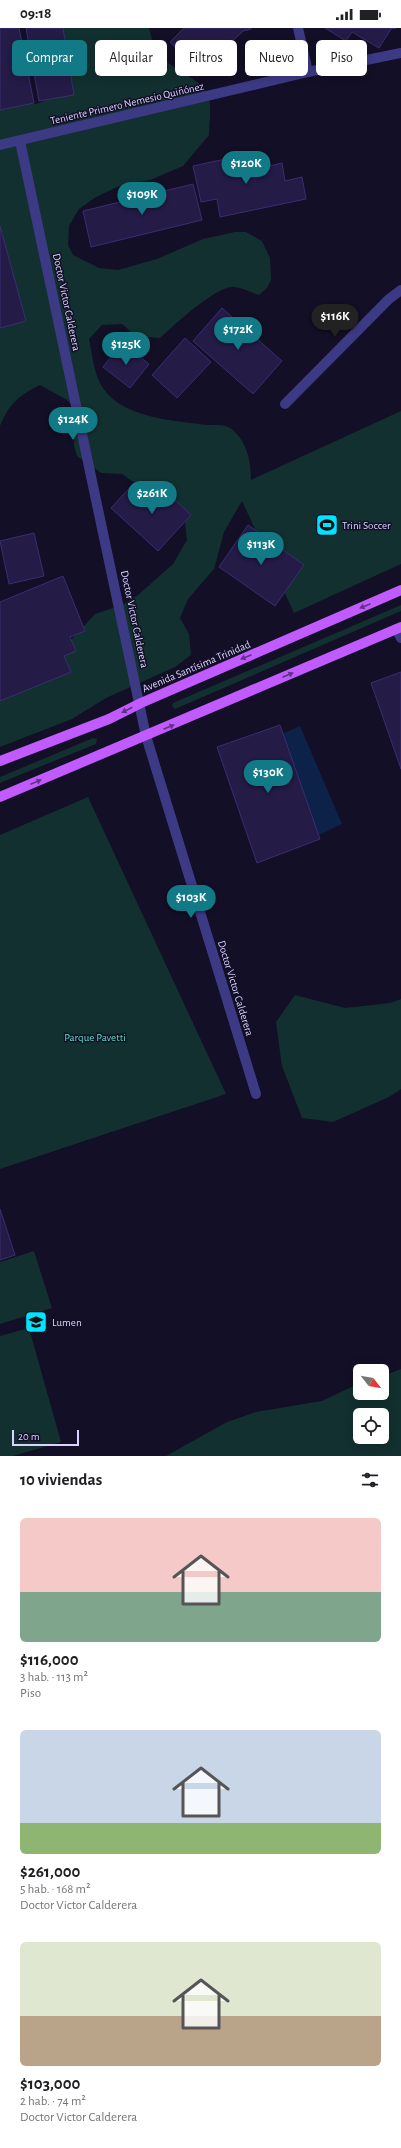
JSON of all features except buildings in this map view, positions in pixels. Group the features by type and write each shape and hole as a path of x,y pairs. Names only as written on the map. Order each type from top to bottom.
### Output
{"main road":[{"name":"Avenida Santísima Trinidad","path":"0,761 109,719 141,703 401,590"},
{"path":"0,797 399,631"}],"street":[{"path":"298,28 301,40"},
{"name":"Teniente Primero Nemesio Quiñónez","path":"308,72 401,52"},
{"name":"Teniente Primero Nemesio Quiñónez","path":"0,145 291,76"},
{"name":"Doctor Victor Calderera","path":"20,141 141,703 146,736 256,1094"},
{"path":"284,404 389,299 401,290"}],"green space":[{"path":"47,28 149,28 152,40 95,40 95,76 167,76 167,62 175,67 175,76 189,76 200,84 208,95 210,104 209,135 183,166 150,180 117,187 96,197 79,209 69,226 68,245 73,255 99,268 118,270 157,259 203,239 235,232 246,232 262,241 270,258 271,280 267,288 259,295 236,287 226,288 216,293 195,308 160,338 136,336 122,324 102,325 89,339 99,381 107,393 127,408 153,417 207,425 222,425 230,428 236,433 247,451 251,480 401,411 401,564 294,613 242,501 224,532 214,569 188,599 180,618 189,634 191,655 175,667 106,698 72,719 0,747 0,695 71,640 95,614 122,605 138,595 173,564 187,540 185,522 179,515 122,474 101,473 77,456 74,446 73,407 67,400 40,385 15,401 3,418 0,426 0,107 17,101 36,104 63,94 59,76 87,76 87,40 50,40"},
{"path":"401,605 401,611 175,709 172,706 173,703"},
{"path":"93,738 97,739 96,744 0,783 0,777"},
{"name":"Parque Pavetti","path":"88,797 226,1094 0,1169 0,835"},
{"path":"295,995 345,1008 390,1003 401,999 401,1089 389,1097 333,1122 302,1118 282,1066 276,1022"},
{"path":"34,1251 52,1308 0,1324 0,1262"},
{"path":"29,1328 61,1442 13,1456 0,1456 0,1336"},
{"path":"401,1369 401,1456 166,1456 227,1422 256,1412 322,1401 353,1386 353,1400 389,1400 389,1373"}],"water":[{"path":"300,726 342,824 317,836 275,737"}],"place":[{"name":"Trini Soccer","path":"327,525"},
{"name":"Lumen","path":"36,1322"}]}
